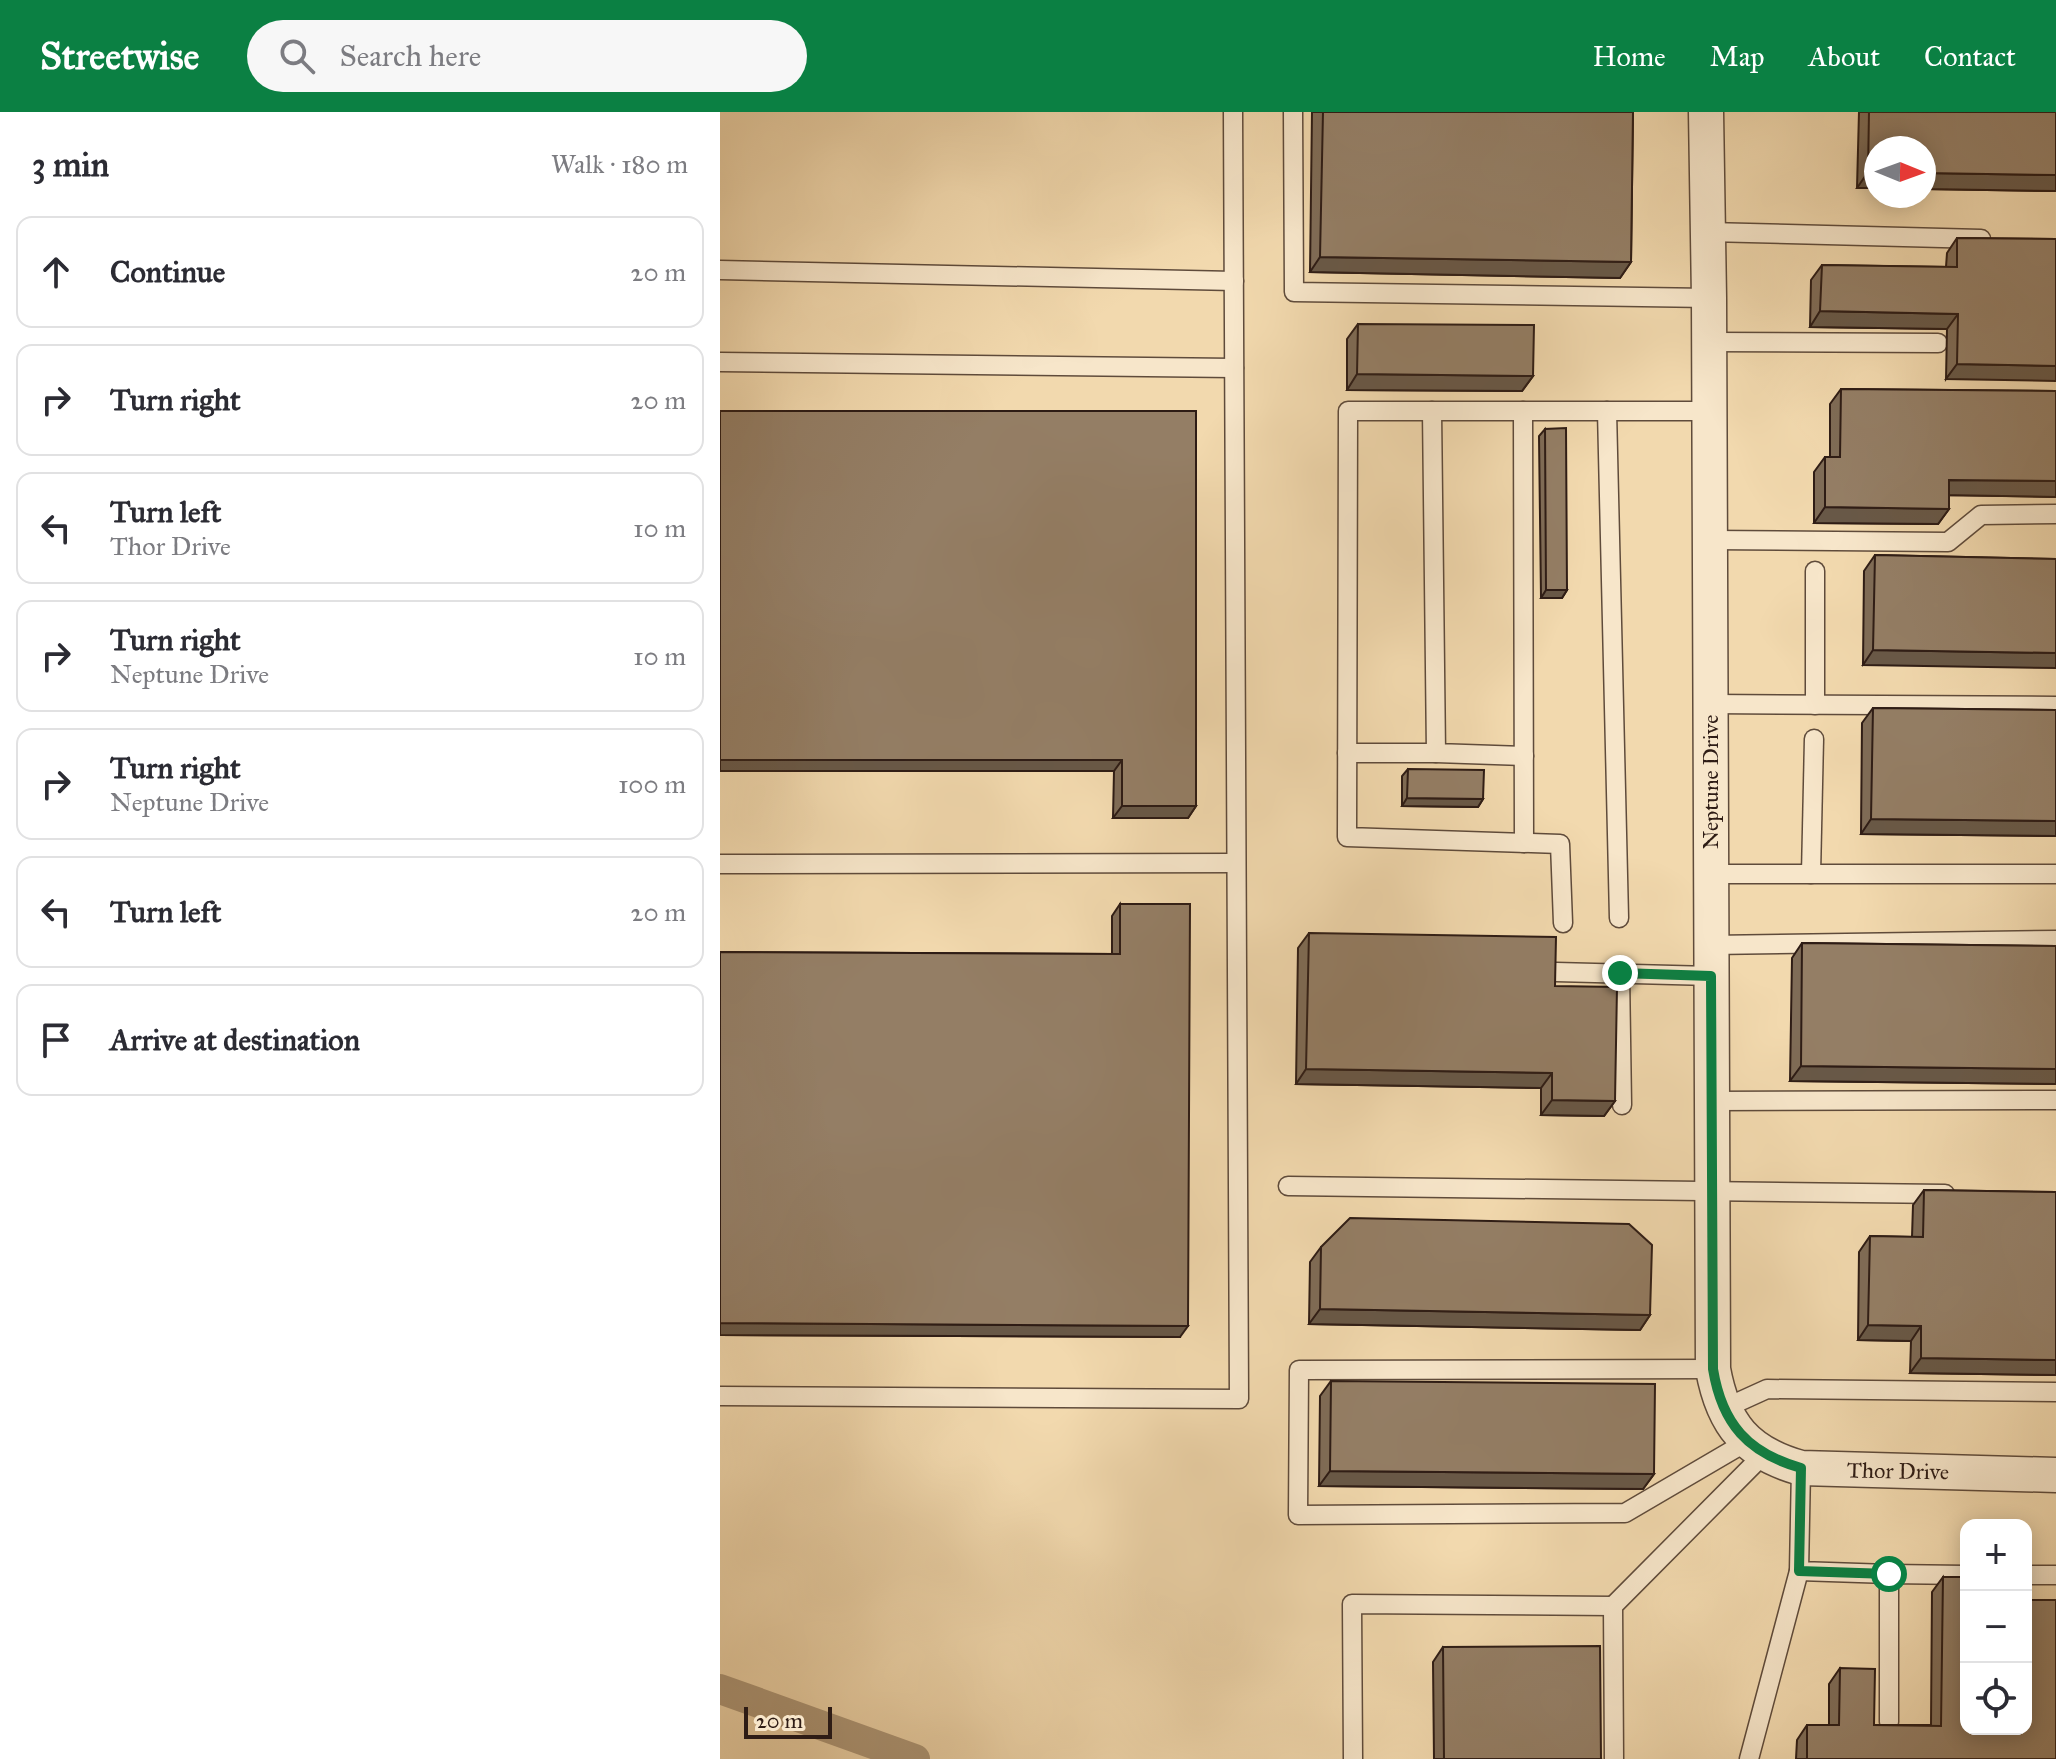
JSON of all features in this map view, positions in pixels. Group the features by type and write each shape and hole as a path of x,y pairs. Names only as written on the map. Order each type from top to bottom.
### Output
{"street":[{"name":"Neptune Drive","path":"1706,112 1713,1369 1723,1409 1734,1426 1756,1448"},
{"name":"Thor Drive","path":"1756,1448 1782,1463 1801,1468 2056,1475"}],"lane":[{"path":"720,1396 1239,1399 1233,112"},
{"path":"1293,112 1294,292 1709,298"},
{"path":"1708,232 1993,240"},
{"path":"720,270 1234,281"},
{"path":"1709,342 1938,343"},
{"path":"720,362 1234,368"},
{"path":"1563,923 1560,844 1347,837 1348,411 1709,411"},
{"path":"1432,411 1436,753"},
{"path":"1523,411 1524,843"},
{"path":"1607,411 1619,918"},
{"path":"1710,540 1948,542 1981,515 2056,514"},
{"path":"1815,571 1815,705"},
{"path":"1710,704 2056,706"},
{"path":"1811,874 1814,739"},
{"path":"1347,753 1524,756"},
{"path":"720,864 1236,863"},
{"path":"1711,874 2056,874"},
{"path":"1556,972 1620,973 1711,960 2056,940"},
{"path":"1620,973 1622,1105"},
{"path":"1712,1101 2056,1100"},
{"path":"1288,1186 1962,1195"},
{"path":"1713,1369 1299,1370 1298,1515 1625,1513 1756,1448"},
{"path":"1723,1409 1767,1389 2056,1392"},
{"path":"1614,1759 1613,1606 1756,1448"},
{"path":"1749,1759 1799,1571 1801,1468"},
{"path":"1799,1571 1960,1575"},
{"path":"1889,1574 1889,1722"},
{"path":"2032,1575 2056,1575"},
{"path":"1353,1759 1352,1604 1613,1606"}],"building":[{"path":"1323,112 1633,112 1631,262 1320,257"},
{"path":"1869,112 2056,112 2056,175 1936,173 1936,136 1869,136"},
{"path":"1957,238 2056,239 2056,366 1957,364 1958,314 1820,311 1822,265 1957,267"},
{"path":"1358,324 1534,325 1533,376 1357,374"},
{"path":"1841,389 2056,391 2056,481 1949,480 1949,509 1825,507 1825,457 1840,457"},
{"path":"720,411 1196,411 1196,806 1122,806 1122,760 720,760"},
{"path":"1566,428 1567,590 1546,590 1545,429"},
{"path":"1875,555 2056,559 2056,653 1873,650"},
{"path":"1873,708 2056,710 2056,821 1871,819"},
{"path":"1408,769 1484,770 1483,799 1407,798"},
{"path":"1120,904 1190,904 1188,1326 720,1323 720,952 1120,954"},
{"path":"1309,933 1556,937 1555,986 1617,987 1615,1101 1552,1100 1552,1073 1306,1069"},
{"path":"1802,943 2056,946 2056,1069 1801,1066"},
{"path":"1924,1190 2056,1192 2056,1360 1921,1358 1921,1326 1868,1325 1870,1236 1923,1237"},
{"path":"1350,1218 1629,1224 1652,1245 1650,1315 1320,1309 1321,1247"},
{"path":"1331,1381 1655,1384 1654,1474 1330,1471"},
{"path":"1943,1577 1960,1577 1960,1735 2032,1735 2032,1600 2056,1600 2056,1759 1807,1759 1807,1725 1839,1725 1840,1668 1875,1669 1874,1725 1941,1726"},
{"path":"1600,1646 1601,1759 1444,1759 1443,1647"}],"waterway":[{"path":"720,1689 915,1759"}],"route":[{"path":"1620,973 1711,976 1713,1369 1723,1409 1734,1426 1764,1454 1801,1468 1799,1571 1889,1574"}]}
